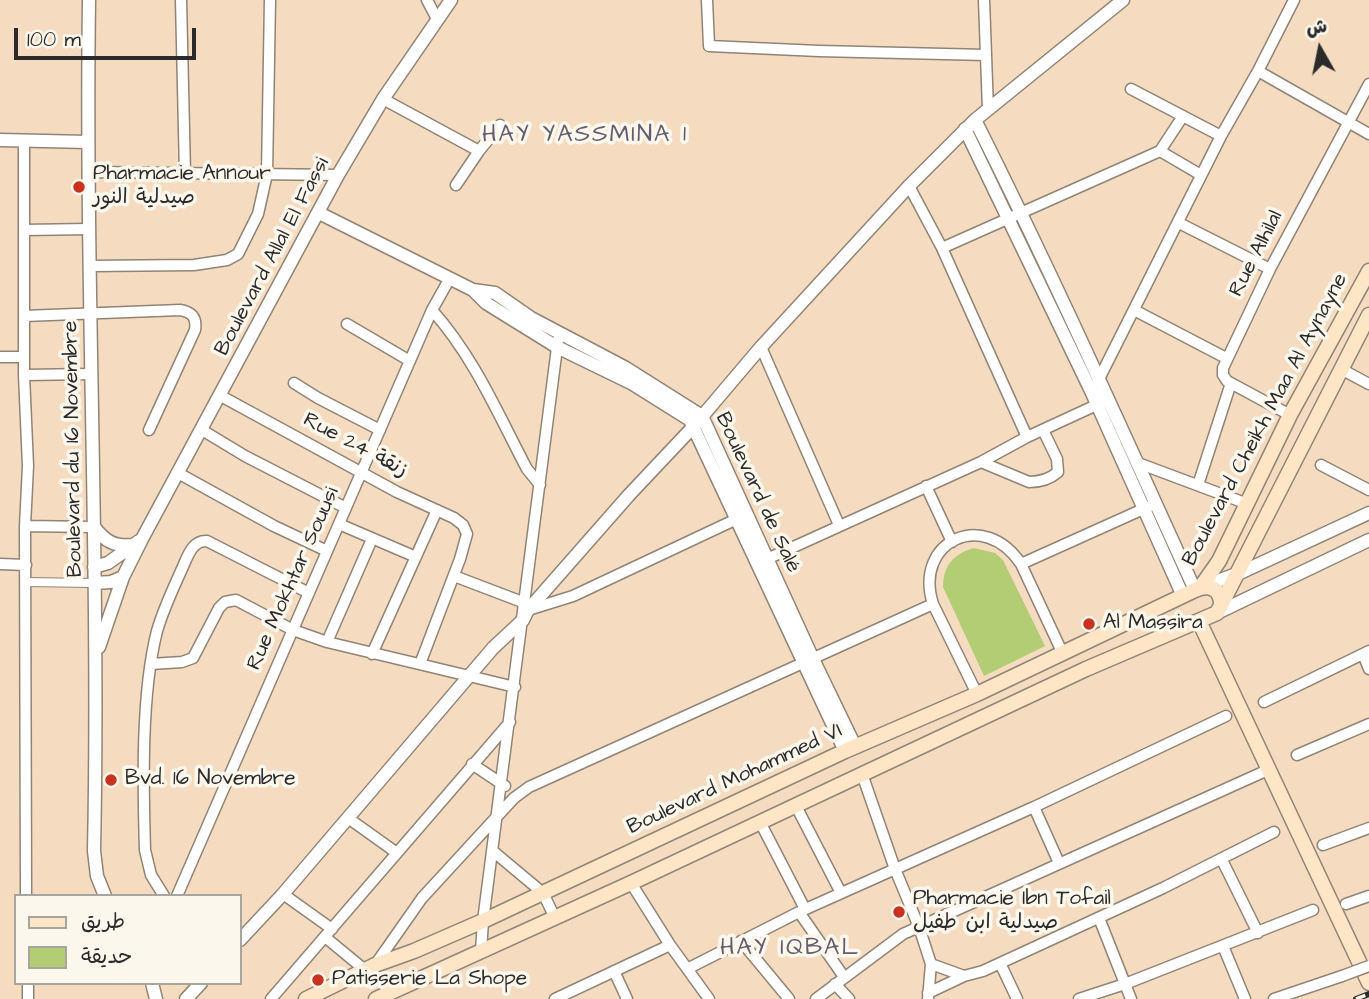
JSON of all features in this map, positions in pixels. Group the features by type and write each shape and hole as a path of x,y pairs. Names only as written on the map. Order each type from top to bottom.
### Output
{"main road":[{"name":"Boulevard Cheikh Maa Al Aynayne","path":"1192,591 1219,561 1290,415 1369,271"},
{"name":"Boulevard Cheikh Maa Al Aynayne","path":"1219,609 1369,315"},
{"path":"376,999 631,883 1086,669 1197,622 1219,609 1217,591 1192,591 1177,605 1178,615 1185,622 1197,622"},
{"name":"Boulevard Mohammed VI","path":"306,999 370,968 484,921 850,749 977,694 1192,591"},
{"path":"1197,622 1270,769 1369,983"}],"street":[{"name":"Boulevard du 16 Novembre","path":"89,0 88,142 95,659 94,851 97,876 104,894"},
{"path":"181,0 185,173"},
{"path":"90,266 194,265 233,258 238,254 253,228 267,174 270,0"},
{"path":"427,0 437,19"},
{"name":"Boulevard Allal El Fassi","path":"95,659 137,542 221,396 338,174 383,99 451,0"},
{"path":"707,0 709,46 986,55"},
{"path":"984,0 988,110"},
{"path":"242,938 283,894 525,611 909,186 970,125 1124,0"},
{"path":"1150,506 1138,463 1099,399 1099,379 1221,136 1294,0"},
{"path":"1258,71 1369,134"},
{"name":"Rue Alhilal","path":"1226,358 1270,269 1369,84"},
{"path":"1132,89 1221,136"},
{"path":"383,99 479,151"},
{"path":"942,248 1160,152 1183,116"},
{"path":"456,185 500,125"},
{"path":"970,125 1099,379"},
{"path":"0,140 88,142"},
{"path":"24,140 24,375 28,466 26,894"},
{"path":"1160,152 1202,176"},
{"path":"89,172 338,174"},
{"path":"909,186 942,248 1027,437"},
{"name":"Boulevard de Salé","path":"319,213 473,290 495,293 558,340 626,368 698,421 850,749"},
{"path":"1015,215 1099,399 1192,591"},
{"path":"1179,223 1270,269"},
{"path":"24,230 89,229"},
{"name":"Rue Mokhtar Souusi","path":"178,894 432,310 450,278"},
{"path":"24,316 180,310 194,315 195,330 149,429"},
{"path":"432,310 466,353 527,469 540,485"},
{"path":"1134,310 1226,358 1223,375 1231,383 1290,415"},
{"path":"347,324 410,361"},
{"path":"481,951 558,340"},
{"path":"761,347 839,525"},
{"path":"0,357 24,357"},
{"path":"1341,369 1369,384"},
{"path":"24,375 92,374"},
{"path":"294,383 380,430"},
{"path":"1198,485 1231,383"},
{"name":"Rue 24 زنقة","path":"221,396 397,492 460,522 467,534 454,576"},
{"path":"766,559 981,462 1099,399"},
{"path":"202,430 245,456 346,508"},
{"path":"981,462 1029,482 1052,477 1059,468 1043,430"},
{"path":"1138,463 1245,503"},
{"path":"1321,465 1369,489"},
{"path":"178,473 274,526 327,551"},
{"path":"926,486 952,542"},
{"path":"1021,564 1150,506"},
{"path":"372,654 438,510"},
{"name":"Boulevard Mohammed VI","path":"1192,591 1236,575 1369,513"},
{"path":"420,664 454,576 525,611 573,596 742,516"},
{"name":"Boulevard de Salé","path":"742,516 766,559 808,661"},
{"path":"1219,609 1366,541 1353,521"},
{"path":"339,524 416,556"},
{"path":"26,526 94,527 108,542 124,546 137,542"},
{"path":"977,694 928,591 928,576 933,563 941,551 952,542 967,536 984,536 999,540 1012,550 1063,654"},
{"path":"327,642 372,539"},
{"path":"163,894 151,875 145,850 145,757 151,664 164,607 193,546 200,541 207,541 309,593"},
{"name":"Boulevard Allal El Fassi","path":"94,567 108,563 137,542"},
{"path":"0,564 26,565"},
{"path":"26,582 94,583 111,582 123,577"},
{"path":"151,664 182,663 193,658 219,608 228,601 236,600 293,630 327,642 515,687"},
{"path":"283,894 370,968 422,898 462,852 514,798 529,787 933,604"},
{"path":"1264,702 1366,653 1369,669"},
{"path":"689,968 802,911 1034,807 1226,716"},
{"path":"271,999 510,722"},
{"path":"1297,754 1369,724"},
{"path":"472,764 503,783 514,798"},
{"path":"816,999 887,944 919,927 1270,769"},
{"path":"862,774 931,964 928,996"},
{"path":"796,806 841,893"},
{"path":"1034,807 1059,863"},
{"path":"348,818 397,853"},
{"path":"760,822 802,911 844,977"},
{"path":"1323,845 1369,828"},
{"path":"928,996 964,976 976,974 1223,860 1275,832"},
{"path":"494,852 543,893 555,918"},
{"path":"1223,860 1258,933"},
{"path":"631,883 670,945 709,999"},
{"path":"1346,904 1369,896"},
{"path":"1079,999 1125,984 1313,911"},
{"path":"1099,918 1131,999"},
{"path":"741,941 789,999"},
{"path":"555,999 670,945"},
{"path":"1223,946 1245,999"},
{"path":"1000,963 1017,999"},
{"path":"931,964 964,976"},
{"path":"1274,999 1369,966"},
{"path":"614,971 627,999"},
{"path":"835,984 849,999"},
{"path":"186,999 199,985"}],"green space":[{"path":"974,548 995,553 1003,560 1045,646 984,676 943,587 947,567 955,557"}],"railway":[{"path":"1356,999 1369,994"}],"place":[{"name":"Pharmacie Annour صيدلية النور","path":"79,187"},
{"name":"Al Massira","path":"1089,624"},
{"name":"Bvd. 16 Novembre","path":"111,780"},
{"name":"Pharmacie Ibn Tofail صيدلية ابن طفيل","path":"899,912"},
{"name":"Patisserie La Shope","path":"318,980"}],"district":[{"name":"HAY YASSMINA 1","path":"585,136"},
{"name":"HAY IQBAL","path":"790,949"}]}
